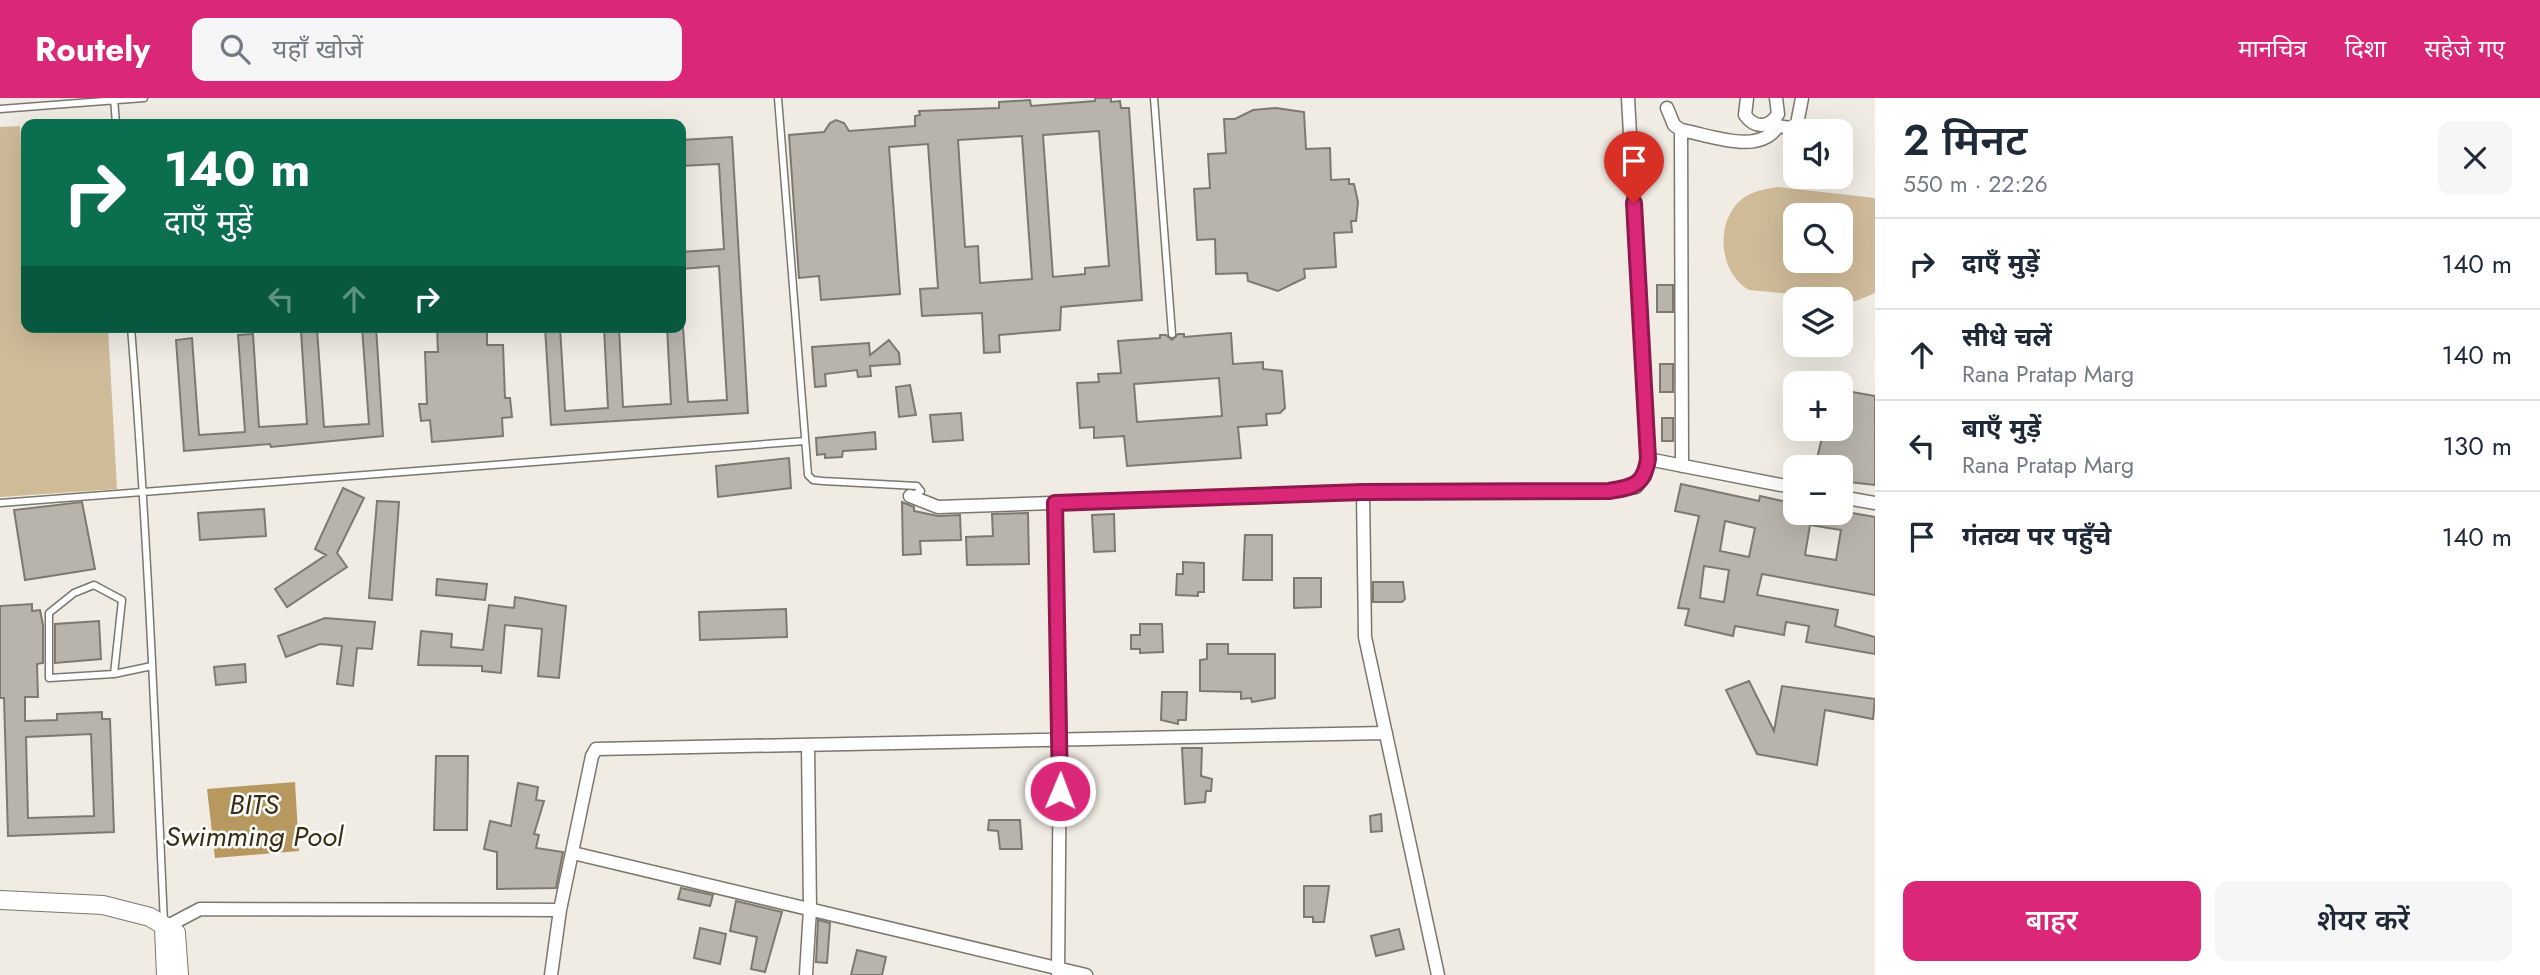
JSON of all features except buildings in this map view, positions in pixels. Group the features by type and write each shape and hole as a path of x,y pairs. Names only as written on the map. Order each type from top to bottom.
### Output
{"street":[{"path":"910,496 938,507 1363,492 1609,491 1636,487 1645,476 1648,459 1629,98"},
{"path":"1747,98 1744,109 1749,121 1755,125 1796,129 1802,98"},
{"path":"1667,108 1674,125 1681,130 1758,142 1773,133 1778,114 1776,98"},
{"path":"1681,130 1682,466"},
{"path":"1648,459 1783,485"},
{"path":"1363,492 1365,637 1438,975"},
{"path":"1853,499 1875,503"},
{"path":"1055,503 1060,740 1058,972"},
{"path":"551,975 559,910 592,756 596,749 1385,733"},
{"path":"806,975 810,909 808,745"},
{"path":"573,853 1058,972 1086,975"},
{"path":"0,901 103,905 150,917 176,933 179,975"},
{"path":"164,928 200,909 559,910"},
{"path":"164,928 166,975"}],"lane":[{"path":"0,108 144,98"},
{"path":"778,98 808,475 813,480 919,488 921,491 910,496"},
{"path":"1154,98 1172,334"},
{"path":"114,99 116,119"},
{"path":"131,333 144,491 164,928"},
{"path":"0,503 805,441"},
{"path":"114,674 122,600 94,584 74,593 50,613 49,678 114,674 152,666"}],"shaded area":[{"path":"20,126 21,333 108,333 117,489 0,497 0,127"},
{"path":"1778,187 1875,198 1875,293 1853,301 1853,287 1783,287 1783,293 1749,290 1739,282 1726,260 1724,233 1733,209 1742,199 1755,192"}],"water":[{"name":"BITS Swimming Pool","path":"295,782 299,851 215,858 207,789"}],"route":[{"path":"1060,791 1055,503 1363,492 1609,491 1636,487 1645,476 1648,459 1634,203"}]}
